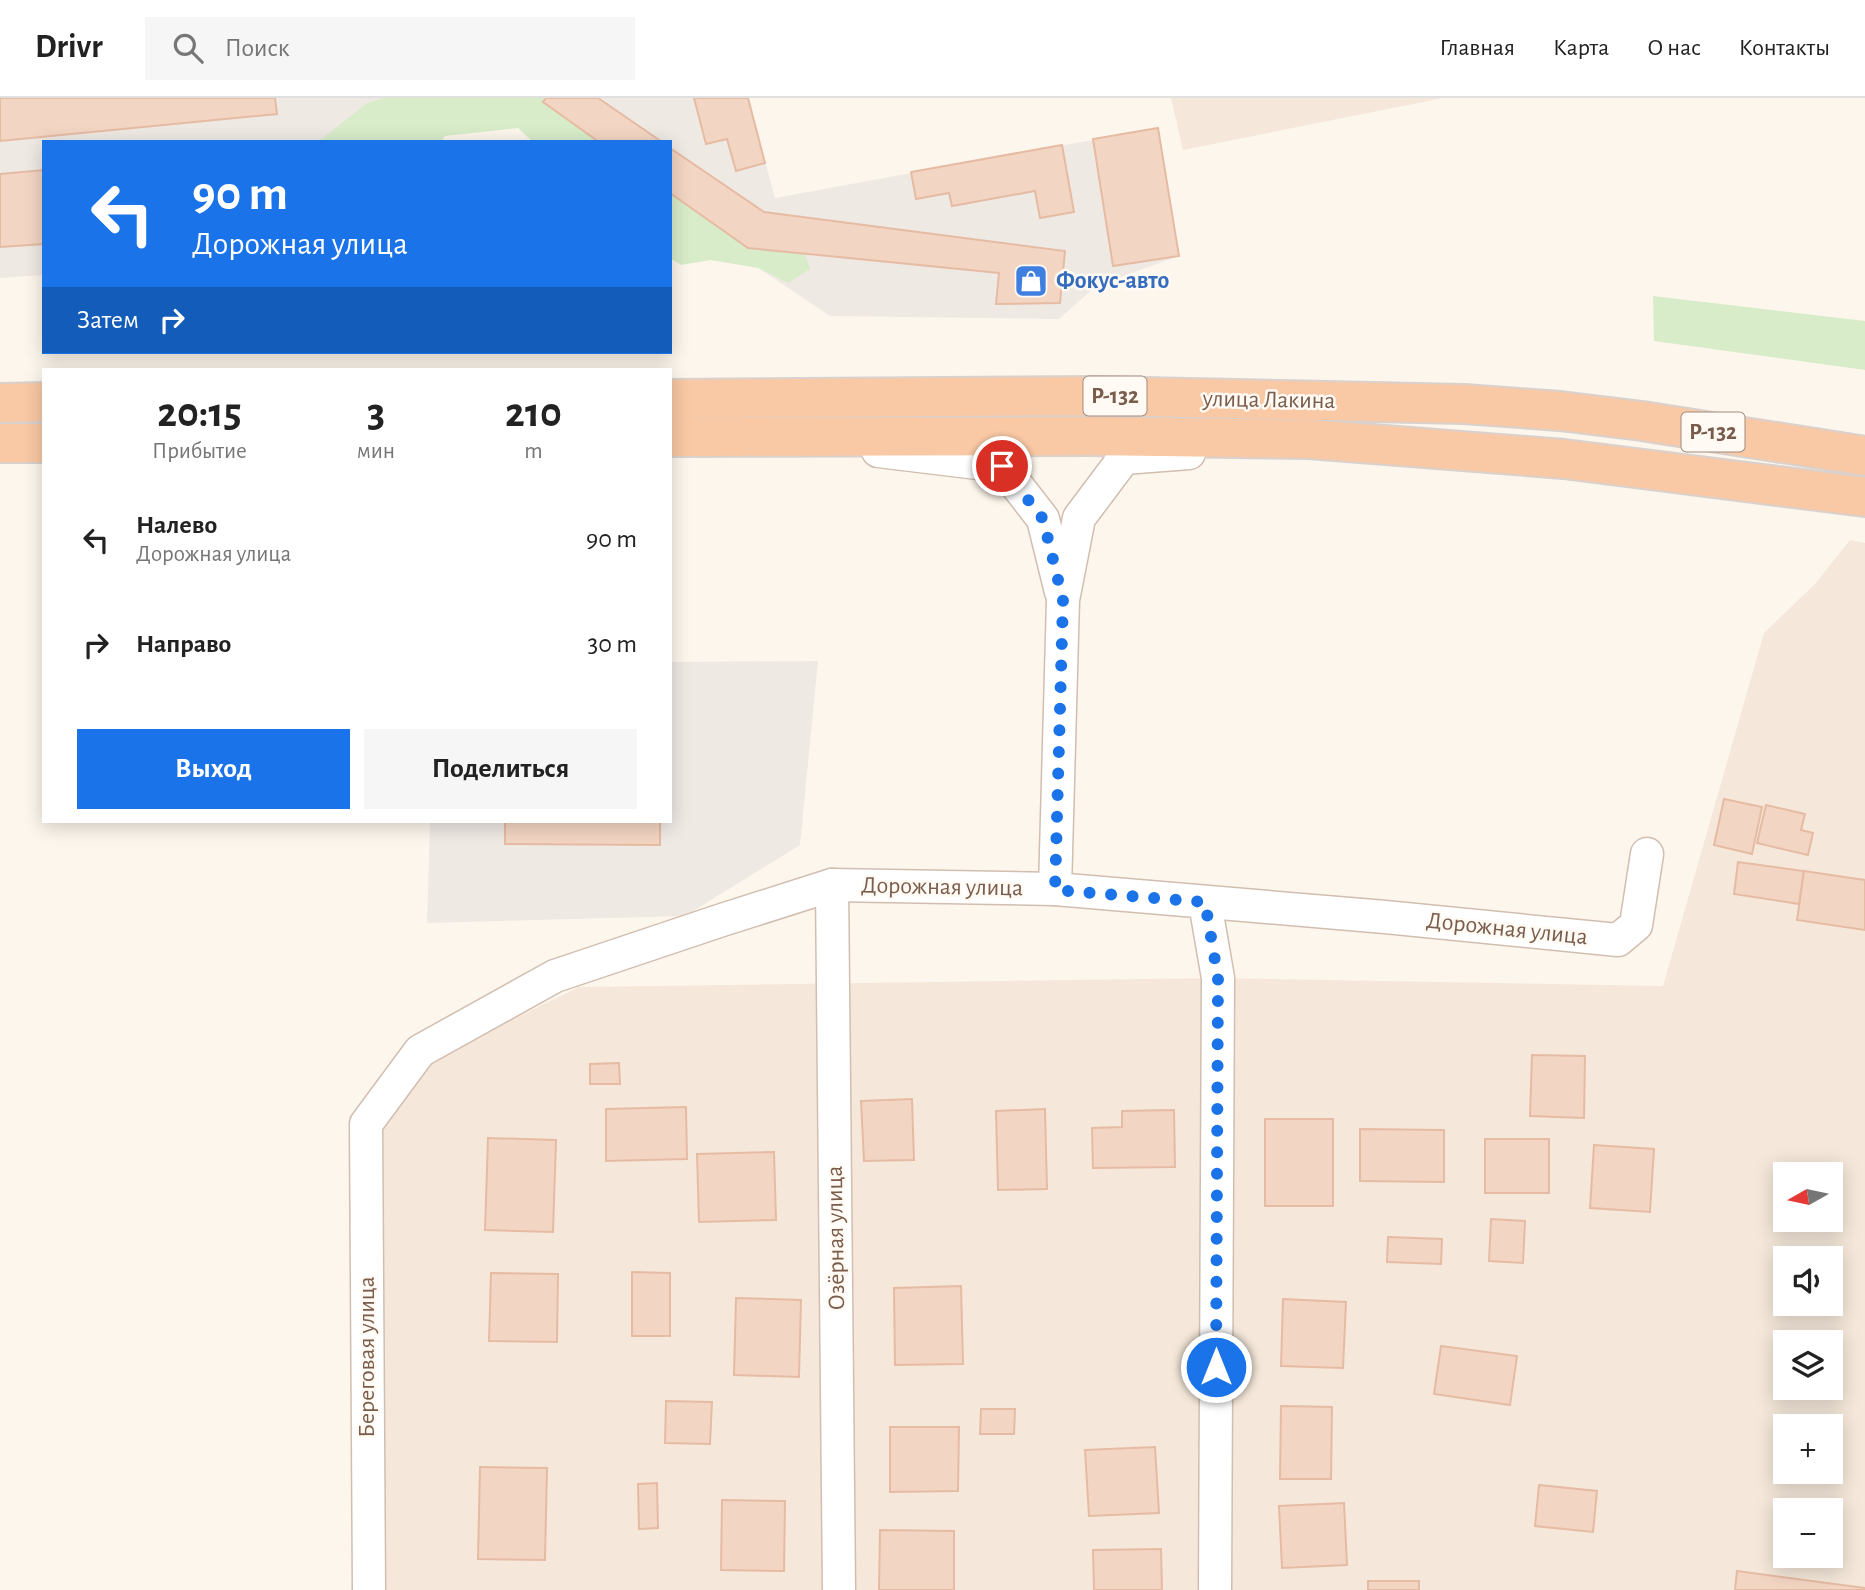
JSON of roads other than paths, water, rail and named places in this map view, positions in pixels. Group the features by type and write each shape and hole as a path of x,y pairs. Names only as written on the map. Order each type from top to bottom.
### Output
{"highway":[{"name":"улица Лакина","path":"672,399 1096,396 1464,404 1560,411 1642,421 1865,456"},
{"path":"0,403 42,402"},
{"name":"улица Лакина","path":"672,438 1087,436 1309,439 1564,459 1865,497"},
{"path":"0,443 42,443"}],"street":[{"path":"800,436 859,448 1002,466 1043,519 1063,600"},
{"path":"1055,890 1063,600 1079,519 1124,458 1217,451 1309,439"},
{"name":"Дорожная улица","path":"366,1124 420,1051 555,976 832,885 1055,890 1385,917 1618,940 1636,925 1647,854"},
{"name":"Озёрная улица","path":"832,885 839,1590"},
{"path":"1205,902 1218,978 1215,1590"},
{"name":"Береговая улица","path":"366,1124 369,1590"}],"place":[{"name":"Фокус-авто","path":"1031,281"}]}
